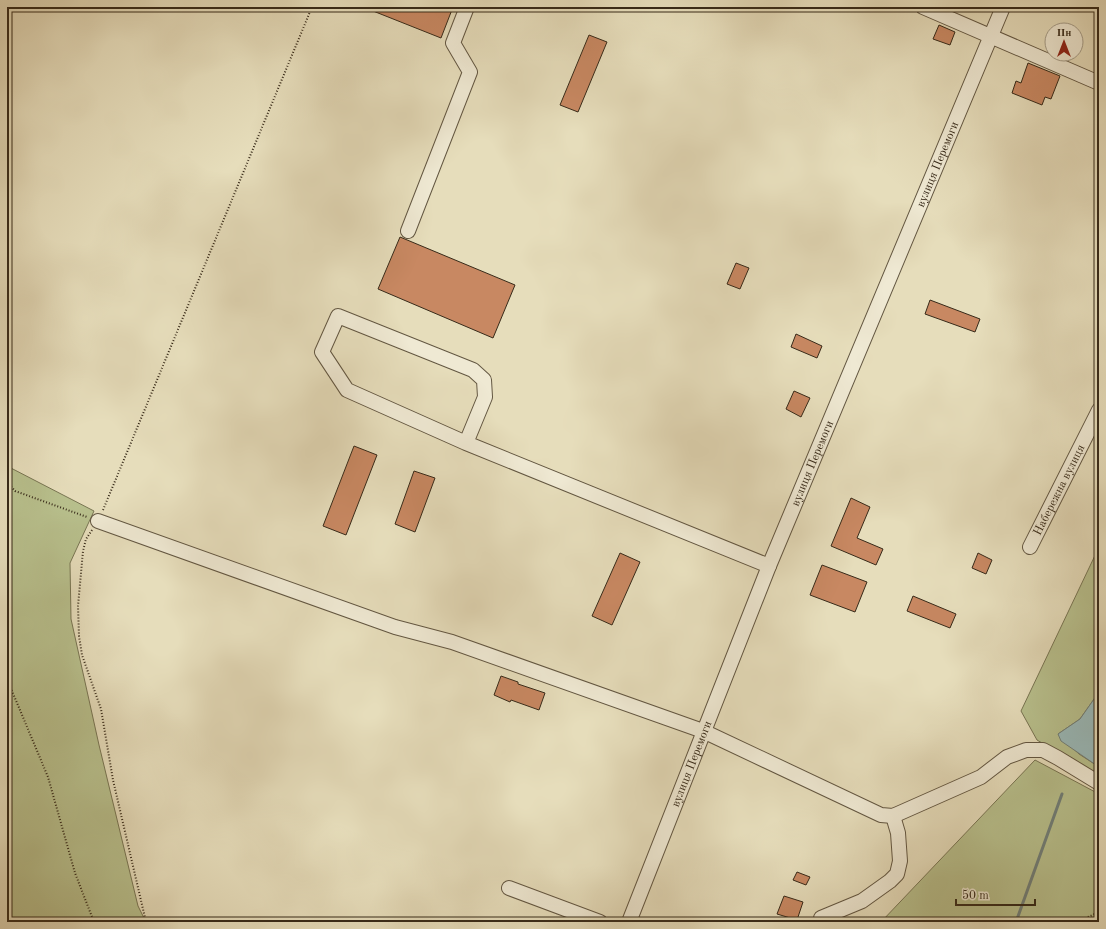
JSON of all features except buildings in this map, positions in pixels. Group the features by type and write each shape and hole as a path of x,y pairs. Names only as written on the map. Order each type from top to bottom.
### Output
{"street":[{"path":"408,231 470,72 453,43 467,7"},
{"path":"923,7 1099,84"},
{"name":"вулиця Перемоги","path":"629,922 769,566 1003,7"},
{"path":"466,443 485,397 484,380 472,370 338,316 322,352 347,390 466,443 769,566"},
{"name":"Набережна вулиця","path":"1030,547 1099,410"},
{"path":"98,521 394,627 452,642 703,731 881,815 892,816 981,777 1007,757 1026,750 1043,750 1099,783"},
{"path":"821,918 862,901 890,881 897,874 900,861 898,833 892,816"},
{"path":"509,888 600,922"}],"path":[{"path":"146,922 113,780 100,709 82,655 79,636 78,606 83,551 86,539 98,521 312,7"},
{"path":"7,482 15,491 98,521"},
{"path":"7,679 48,777 75,873 94,922"},
{"path":"1077,922 1099,912"}],"green space":[{"path":"7,466 94,511 70,563 71,619 99,745 138,906 146,922 7,922"},
{"path":"1099,547 1099,692 1080,719 1058,734 1079,754 1099,767 1099,777 1037,740 1021,711"},
{"path":"1035,760 1099,794 1099,922 881,922"}],"water":[{"path":"1099,692 1099,767 1061,741 1058,734 1080,719"}],"waterway":[{"path":"1016,922 1062,794"}]}
